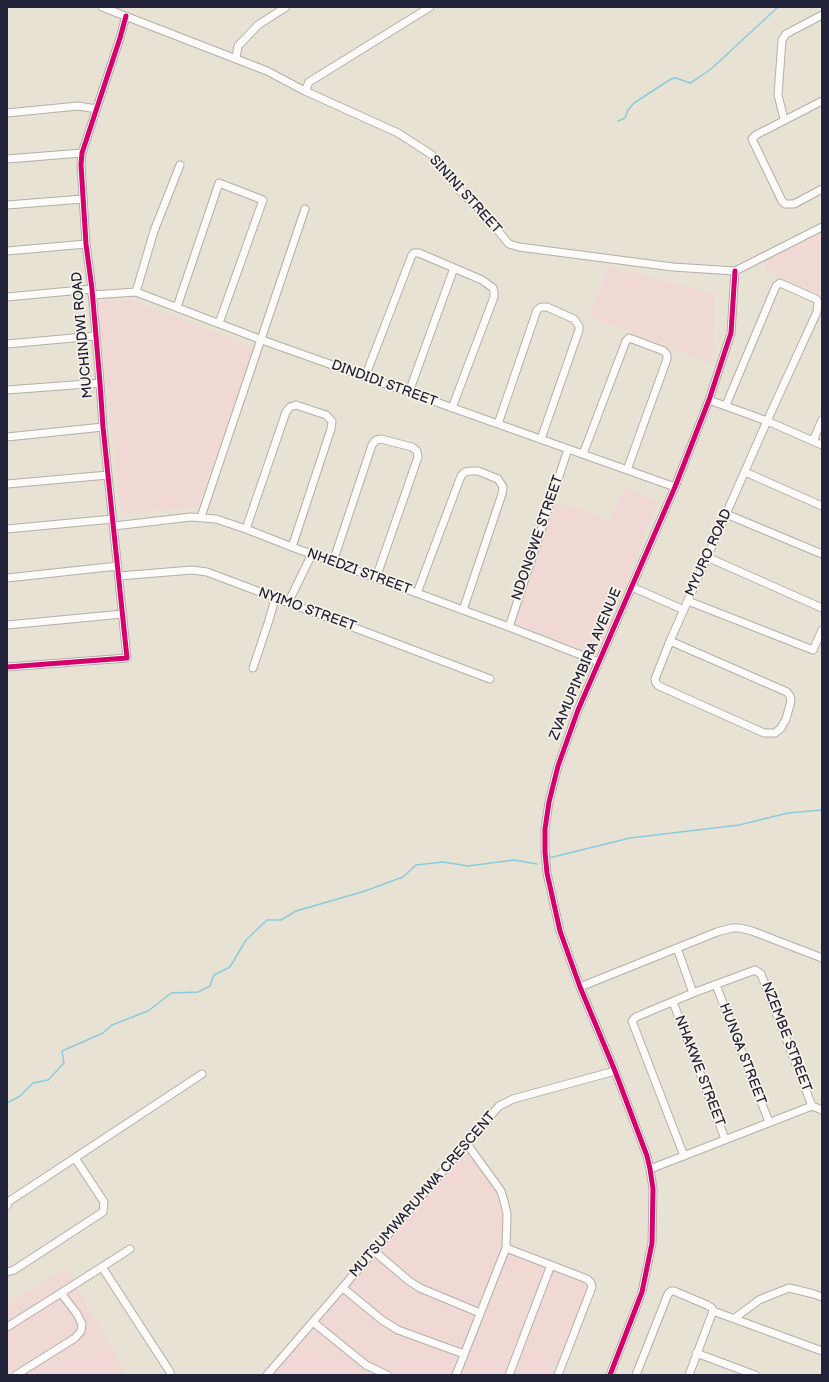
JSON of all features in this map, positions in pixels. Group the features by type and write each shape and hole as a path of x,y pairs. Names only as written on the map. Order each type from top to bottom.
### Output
{"street":[{"name":"SININI STREET","path":"102,7 267,71 305,91 398,132 432,155 463,194 486,216 509,244 519,247 672,267 735,271"},
{"path":"236,58 238,46 258,25 286,7"},
{"path":"305,91 309,82 430,7"},
{"path":"784,119 778,95 782,40 786,34 822,15"},
{"name":"MUCHINDWI ROAD","path":"7,667 127,658 103,427 92,292 86,244 81,165 82,153 126,16"},
{"path":"822,100 784,119 756,135 752,139 782,201 785,204 794,204 822,189"},
{"path":"7,113 78,106 97,108"},
{"path":"7,159 82,153"},
{"path":"136,292 154,231 180,165"},
{"path":"177,307 218,183 263,200 219,323"},
{"path":"7,205 83,199"},
{"path":"201,517 305,209"},
{"path":"735,271 822,227"},
{"path":"7,251 86,244"},
{"path":"365,377 412,255 414,253 419,253 482,280 493,288 494,292 494,297 452,408"},
{"path":"409,392 454,268"},
{"name":"ZVAMUPIMBIRA AVENUE","path":"610,1375 642,1292 652,1244 653,1189 650,1168 615,1071 580,987 560,931 551,895 545,852 549,802 558,766 578,710 675,487 709,400 731,333 735,271"},
{"name":"MYURO ROAD","path":"670,641 787,692 791,701 788,713 781,728 775,733 764,733 659,686 655,679 670,641 818,307 818,302 816,299 780,283 775,288 726,406"},
{"name":"DINDIDI STREET","path":"7,297 92,292 136,292 262,340 675,487"},
{"path":"498,424 536,310 541,307 547,308 574,319 579,326 579,330 541,439"},
{"path":"7,344 95,336"},
{"path":"583,454 626,341 629,338 632,338 664,351 666,359 627,470"},
{"path":"7,390 100,383"},
{"path":"709,400 767,421 822,445"},
{"path":"246,529 286,412 290,407 296,404 326,415 332,421 331,429 292,547"},
{"path":"813,441 822,420"},
{"path":"7,437 103,427"},
{"path":"333,562 372,445 376,440 381,439 412,447 417,451 418,457 376,578"},
{"name":"NDONGWE STREET","path":"509,627 568,449"},
{"path":"417,593 461,476 465,472 478,471 498,479 503,487 502,494 463,610"},
{"path":"745,472 822,506"},
{"path":"7,484 108,475"},
{"path":"726,514 822,554"},
{"name":"NHEDZI STREET","path":"7,529 201,517 216,519 509,627 598,662"},
{"path":"288,603 312,554"},
{"path":"707,557 822,608"},
{"path":"7,578 118,566"},
{"name":"NYIMO STREET","path":"119,576 199,570 207,572 490,679"},
{"path":"632,586 684,610"},
{"path":"253,668 275,598"},
{"path":"688,601 813,650 822,630"},
{"path":"7,625 123,614"},
{"path":"580,987 717,932 740,928 770,937 822,958"},
{"path":"677,948 693,993"},
{"name":"NZEMBE STREET","path":"716,985 755,970 762,976 812,1106"},
{"path":"684,1156 633,1024 633,1019 693,993 716,985"},
{"name":"HUNGA STREET","path":"716,985 769,1122"},
{"name":"NHAKWE STREET","path":"673,1002 725,1139"},
{"name":"MUTSUMWARUMWA CRESCENT","path":"267,1375 499,1106 513,1099 615,1071"},
{"path":"7,1206 8,1202 202,1074"},
{"path":"650,1168 812,1106 822,1110"},
{"path":"456,1375 506,1248 507,1214 501,1191 467,1144"},
{"path":"7,1272 14,1270 103,1212 104,1202 75,1158"},
{"path":"506,1248 587,1278 591,1283 592,1287 558,1375"},
{"path":"7,1326 61,1294 130,1249"},
{"path":"374,1251 409,1281 420,1288 480,1313"},
{"path":"509,1375 551,1265"},
{"path":"102,1267 170,1372"},
{"path":"343,1288 382,1320 398,1330 464,1354"},
{"path":"735,1318 759,1300 771,1294 790,1288 822,1297"},
{"path":"636,1375 669,1292 674,1291 710,1306 713,1311 822,1351"},
{"path":"16,1375 75,1338 81,1331 82,1324 77,1314 61,1294"},
{"path":"689,1375 713,1311"},
{"path":"313,1322 366,1365 387,1375"},
{"path":"696,1353 755,1375"}],"shaded area":[{"path":"822,233 822,295 766,271 764,260"},
{"path":"609,266 715,294 712,364 589,316"},
{"path":"131,300 255,348 198,507 121,514 97,301"},
{"path":"626,488 658,502 611,621 594,655 511,622 539,541 555,502 590,513 609,521"},
{"path":"468,1143 505,1201 508,1248 593,1285 557,1375 273,1375"},
{"path":"66,1267 127,1375 7,1375 7,1305"}],"waterway":[{"path":"618,121 625,118 628,110 634,103 671,79 676,78 690,83 711,69 778,7"},
{"path":"549,858 630,838 739,825 788,813 822,810"},
{"path":"7,1103 20,1096 33,1083 48,1080 64,1063 62,1051 103,1033 112,1025 148,1011 171,993 198,992 210,986 214,975 230,967 246,940 267,920 281,920 296,911 365,891 403,877 416,865 443,862 468,866 514,860 537,864"}],"cycle path":[{"path":"7,667 127,658 103,427 92,289 86,244 81,165 82,153 126,16"},
{"path":"610,1375 642,1292 652,1243 653,1189 647,1156 615,1071 580,987 560,931 547,873 545,829 549,802 558,766 578,710 675,487 709,400 731,333 735,271"}]}
